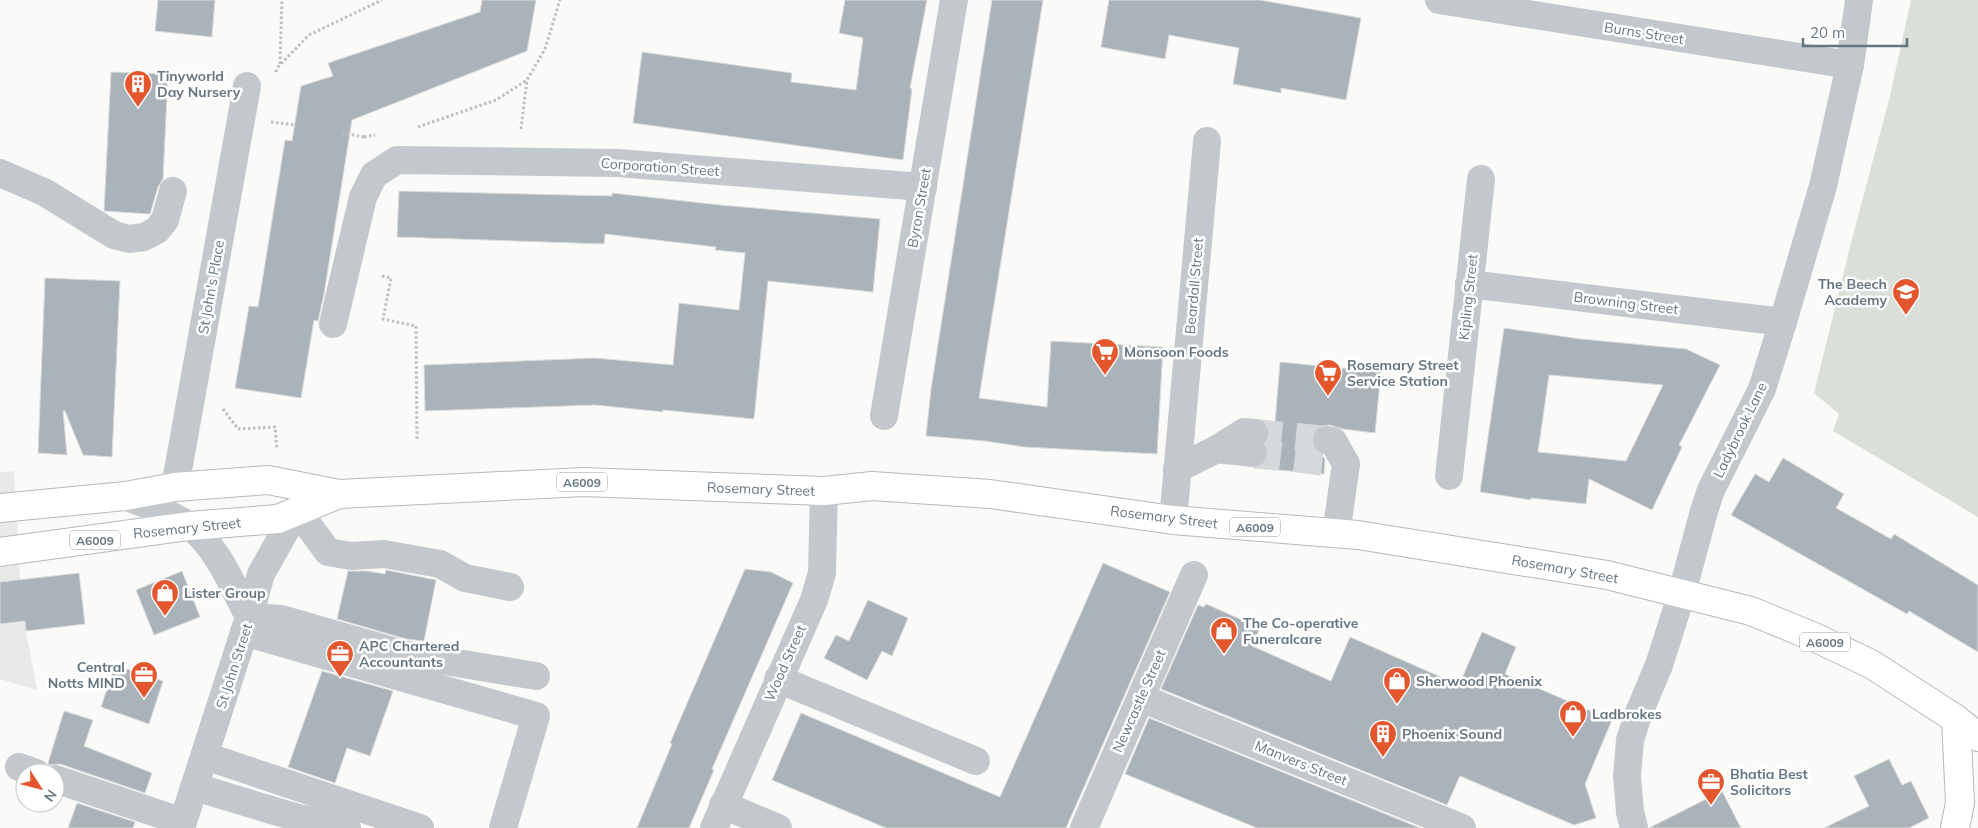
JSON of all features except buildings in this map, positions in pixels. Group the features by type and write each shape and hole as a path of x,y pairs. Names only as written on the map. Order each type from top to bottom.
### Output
{"highway":[{"name":"Rosemary Street","path":"0,508 125,496 175,487 268,480 339,494 584,482 824,491 872,486 990,494 1173,520 1358,535 1607,574 1751,611 1814,637 1871,664 1956,719 1978,737"},
{"name":"Rosemary Street","path":"0,552 189,526 278,519 339,494"},
{"path":"1955,828 1960,803 1956,719"}],"street":[{"name":"Byron Street","path":"884,416 954,0"},
{"name":"Burns Street","path":"1439,0 1850,65"},
{"name":"Ladybrook Lane","path":"1634,828 1630,812 1627,776 1630,740 1638,715 1659,665 1682,593 1711,490 1762,389 1783,322 1823,186 1850,65 1859,0"},
{"name":"St John's Place","path":"175,487 247,86"},
{"name":"Beardall Street","path":"1173,520 1207,141"},
{"name":"Corporation Street","path":"333,324 363,197 374,175 397,160 617,163 923,187"},
{"path":"0,173 44,192 114,236 129,239 144,237 157,230 165,220 173,191"},
{"name":"Kipling Street","path":"1449,476 1481,179"},
{"name":"Browning Street","path":"1469,284 1783,322"},
{"path":"1177,469 1217,449 1254,443"},
{"path":"1333,455 1336,534"},
{"name":"Wood Street","path":"719,817 814,600 822,573 824,491"},
{"path":"125,496 158,509 189,526 203,540 222,564 247,624 536,716 503,828"},
{"path":"297,510 328,552 352,556 384,554 440,564 465,578 510,587"},
{"name":"St John Street","path":"182,825 247,624 261,574 297,510"},
{"name":"Newcastle Street","path":"1084,828 1194,575"},
{"path":"247,624 281,619 402,654 536,676"},
{"path":"778,679 976,761"},
{"name":"Manvers Street","path":"1141,698 1462,828"},
{"path":"205,756 420,828"},
{"path":"65,783 182,825"},
{"path":"195,787 298,818 347,828"},
{"path":"719,817 778,828"}],"path":[{"path":"280,64 282,0"},
{"path":"275,77 280,64 309,35 382,0"},
{"path":"516,162 527,80 545,49 560,0"},
{"path":"412,128 496,100 527,80"},
{"path":"270,113 268,122 295,126"},
{"path":"364,137 383,134"},
{"path":"382,276 391,278 383,320 416,326 416,439"},
{"path":"224,401 223,411 238,429 275,427 277,452"}],"shaded area":[{"name":"The Beech Academy","path":"1911,0 1978,0 1978,517 1833,431 1839,414 1814,393 1890,96"},
{"path":"14,471 20,579 26,631 37,690 0,679 0,472"}],"tunnel":[{"path":"1254,433 1327,440"},
{"path":"1253,453 1325,462"}],"place":[{"name":"Tinyworld Day Nursery","path":"138,108"},
{"name":"The Beech Academy","path":"1906,316"},
{"name":"Monsoon Foods","path":"1105,376"},
{"name":"Rosemary Street Service Station","path":"1328,397"},
{"name":"Lister Group","path":"165,617"},
{"name":"The Co-operative Funeralcare","path":"1224,655"},
{"name":"APC Chartered Accountants","path":"340,678"},
{"name":"Central Notts MIND","path":"144,699"},
{"name":"Sherwood Phoenix","path":"1397,705"},
{"name":"Ladbrokes","path":"1573,738"},
{"name":"Phoenix Sound","path":"1383,758"},
{"name":"Bhatia Best Solicitors","path":"1711,806"}]}
